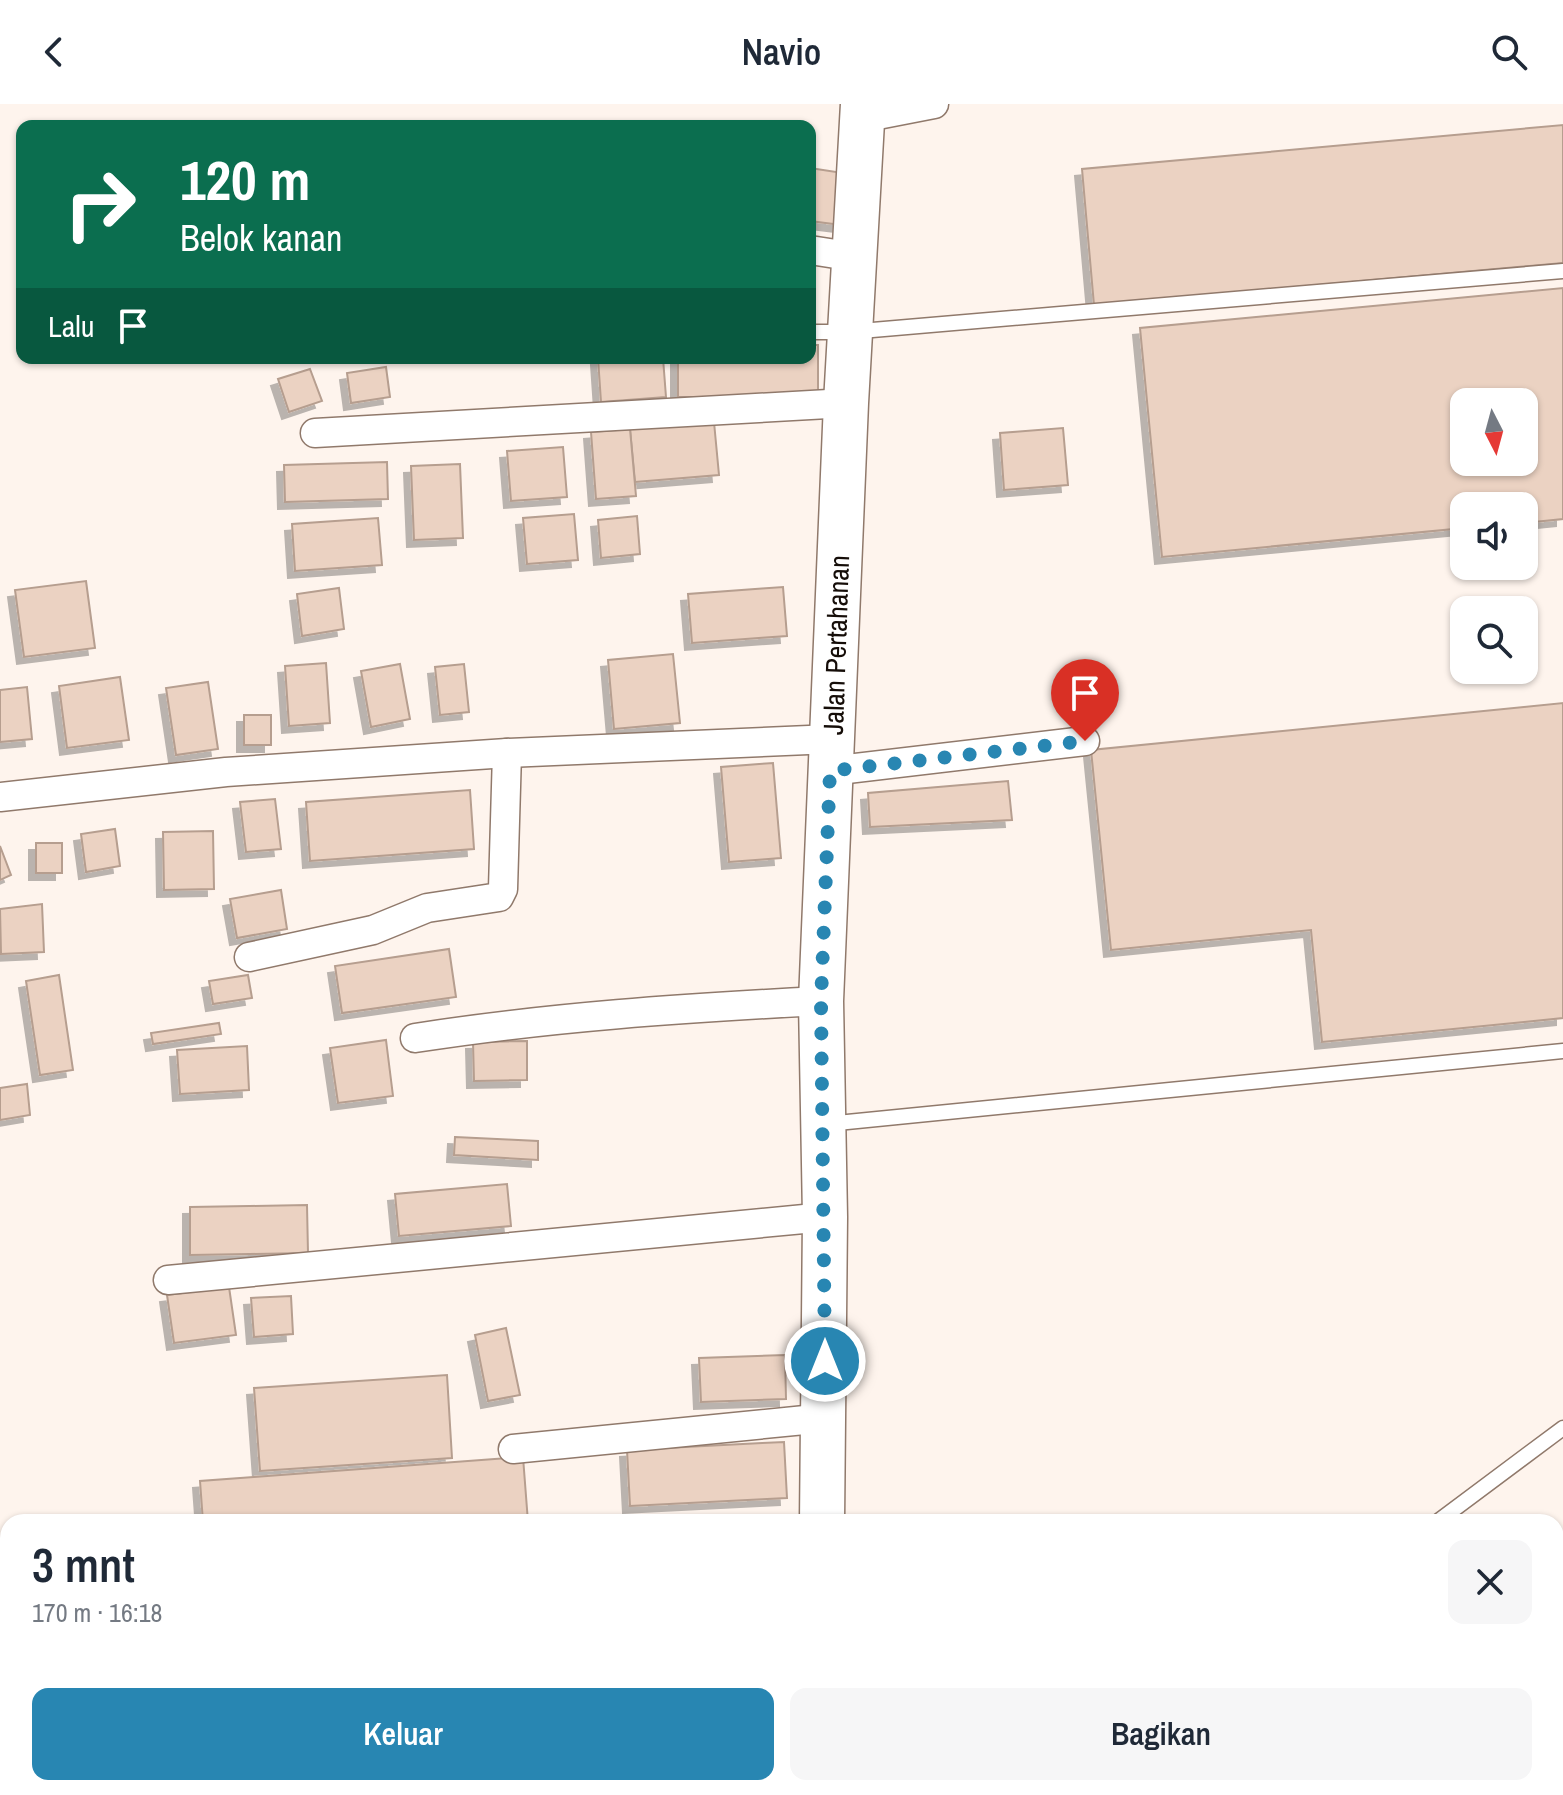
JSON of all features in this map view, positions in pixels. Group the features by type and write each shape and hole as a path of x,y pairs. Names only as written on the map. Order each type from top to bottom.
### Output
{"main road":[{"name":"Jalan Pertahanan","path":"822,1514 825,1217 821,1001 846,403 830,332 855,257 863,111"}],"street":[{"path":"863,111 934,104"},
{"path":"816,251 855,257"},
{"path":"315,433 846,403"},
{"path":"0,797 226,772 507,753 831,755 1085,741"},
{"path":"249,957 373,930 427,908 499,897 503,889 507,753"},
{"path":"415,1038 531,1020 633,1010 821,1001"},
{"path":"168,1280 825,1217"},
{"path":"513,1449 825,1418"}],"lane":[{"path":"830,332 1563,271"},
{"path":"824,1124 1563,1051"},
{"path":"1448,1514 1563,1428"}],"building":[{"path":"1563,125 1563,263 1094,305 1082,169"},
{"path":"816,169 856,175 849,226 816,222"},
{"path":"1563,288 1563,519 1538,522 1538,492 1450,492 1450,529 1162,557 1140,328"},
{"path":"818,345 818,397 678,397 678,364 816,364"},
{"path":"598,364 663,364 666,397 601,402"},
{"path":"386,367 390,397 351,403 347,373"},
{"path":"310,369 322,401 289,412 278,379"},
{"path":"714,422 719,475 635,482 630,429"},
{"path":"1063,428 1068,485 1004,490 1000,433"},
{"path":"630,429 636,496 596,499 591,432"},
{"path":"563,447 567,497 511,501 507,451"},
{"path":"387,462 388,499 285,502 284,465"},
{"path":"460,464 463,538 414,540 411,466"},
{"path":"574,514 578,560 527,564 523,518"},
{"path":"637,516 640,554 601,558 598,520"},
{"path":"378,518 382,565 295,571 292,524"},
{"path":"86,581 95,648 24,657 15,590"},
{"path":"783,587 787,636 692,643 688,594"},
{"path":"339,588 344,629 302,636 297,594"},
{"path":"673,654 680,723 614,729 608,660"},
{"path":"326,663 330,723 289,726 285,666"},
{"path":"400,664 410,719 371,727 361,671"},
{"path":"464,664 469,712 440,715 435,667"},
{"path":"120,677 129,740 67,748 59,686"},
{"path":"208,682 218,749 176,755 166,688"},
{"path":"27,687 32,739 0,742 0,690"},
{"path":"1563,703 1563,1018 1322,1042 1311,930 1111,950 1091,750"},
{"path":"244,715 271,715 271,745 244,745"},
{"path":"773,763 781,858 729,862 721,767"},
{"path":"1008,781 1012,820 870,827 868,793"},
{"path":"470,790 474,849 310,861 306,802"},
{"path":"275,799 281,849 246,852 240,802"},
{"path":"115,829 120,866 86,872 81,834"},
{"path":"213,831 214,889 164,890 163,832"},
{"path":"36,843 62,843 62,873 36,873"},
{"path":"0,846 11,875 0,880"},
{"path":"281,890 287,929 237,938 230,899"},
{"path":"42,904 44,952 1,954 0,909"},
{"path":"449,949 456,997 342,1013 335,966"},
{"path":"59,975 73,1070 40,1075 26,981"},
{"path":"248,975 252,998 213,1004 209,981"},
{"path":"219,1023 221,1034 153,1044 151,1033"},
{"path":"386,1040 393,1096 338,1103 330,1048"},
{"path":"527,1041 527,1080 474,1081 473,1042"},
{"path":"247,1046 249,1090 180,1094 177,1050"},
{"path":"27,1084 30,1115 0,1120 0,1088"},
{"path":"455,1137 538,1141 538,1160 454,1155"},
{"path":"507,1184 511,1226 399,1236 395,1194"},
{"path":"307,1205 308,1253 190,1255 190,1207"},
{"path":"229,1287 236,1335 174,1343 167,1295"},
{"path":"291,1296 293,1334 254,1337 251,1298"},
{"path":"506,1328 520,1395 488,1401 475,1335"},
{"path":"785,1355 786,1399 701,1402 699,1358"},
{"path":"447,1375 452,1458 260,1471 254,1388"},
{"path":"784,1442 787,1498 630,1506 627,1450"},
{"path":"523,1457 527,1514 202,1514 200,1481"}],"route":[{"path":"825,1361 821,1001 830,771 1085,741"}]}
